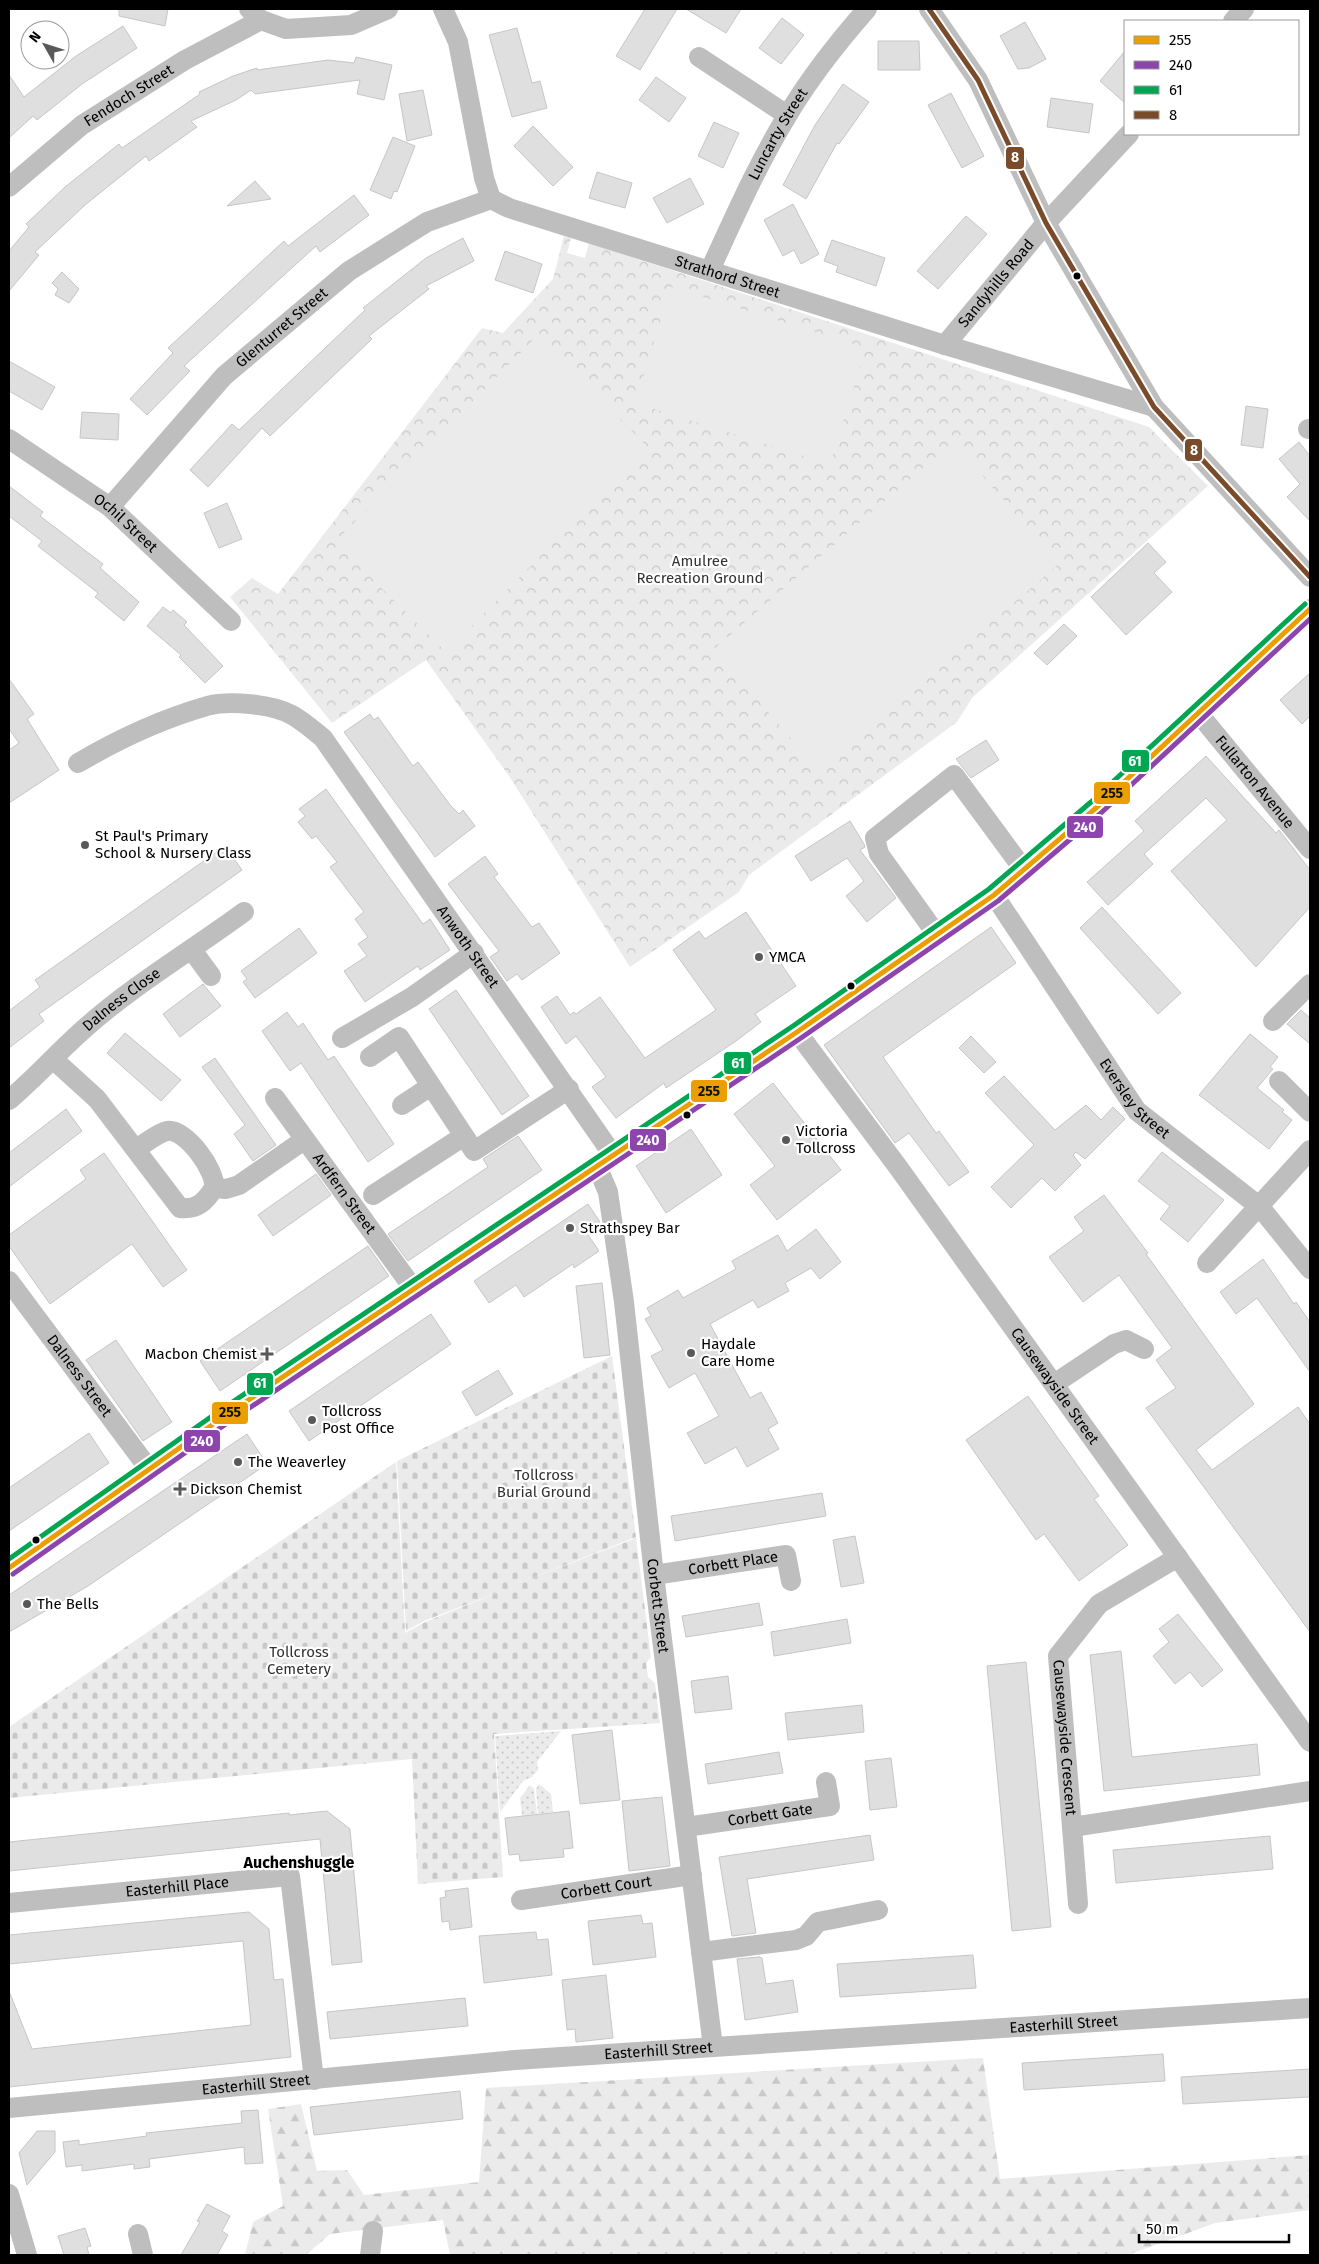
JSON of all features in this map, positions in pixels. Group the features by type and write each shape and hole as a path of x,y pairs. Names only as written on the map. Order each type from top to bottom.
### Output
{"street":[{"path":"255,14 286,29 351,25 388,9"},
{"path":"443,9 458,42 484,178 491,199"},
{"name":"Luncarty Street","path":"710,270 748,186 787,115 848,30 867,9"},
{"path":"929,9 978,80 1046,223 1154,407 1310,577"},
{"path":"1234,20 1244,9"},
{"name":"Fendoch Street","path":"9,187 82,125 255,14"},
{"path":"699,57 787,115"},
{"name":"Sandyhills Road","path":"945,345 1046,223 1128,135"},
{"name":"Strathord Street","path":"491,199 509,208 945,345 1154,407"},
{"name":"Glenturret Street","path":"110,507 224,376 349,271 427,222 491,199"},
{"name":"Ochil Street","path":"9,439 110,507 231,621"},
{"path":"9,1568 149,1469 414,1288 797,1032 994,895 1199,714 1310,609"},
{"name":"Anwoth Street","path":"78,763 100,750 161,723 208,706 254,704 291,714 323,738 569,1089 605,1160"},
{"name":"Fullarton Avenue","path":"1199,714 1310,849"},
{"path":"937,935 880,854 875,838 954,774 1024,870"},
{"name":"Eversley Street","path":"994,895 1137,1111 1260,1207 1310,1269"},
{"name":"Dalness Close","path":"9,1100 84,1029 148,978 192,950 244,912"},
{"path":"192,950 211,976"},
{"path":"342,1038 412,997 474,953"},
{"path":"1273,1022 1310,984"},
{"name":"Causewayside Street","path":"797,1032 898,1167 1310,1742"},
{"path":"370,1057 399,1037 474,1151 569,1089"},
{"path":"53,1059 97,1099 180,1208 188,1209 200,1205 214,1188 214,1178 192,1144 179,1134 165,1132 136,1149"},
{"path":"1279,1081 1310,1112"},
{"path":"402,1105 431,1086"},
{"name":"Ardfern Street","path":"275,1098 414,1288"},
{"path":"373,1195 464,1136"},
{"path":"214,1188 226,1189 239,1185 304,1140"},
{"path":"1207,1263 1310,1150"},
{"name":"Corbett Street","path":"605,1160 624,1302 654,1575 713,2047"},
{"name":"Dalness Street","path":"9,1281 149,1469"},
{"path":"1054,1384 1114,1344 1126,1340 1144,1349"},
{"name":"Corbett Place","path":"654,1575 786,1555 791,1581"},
{"name":"Causewayside Crescent","path":"1078,1904 1058,1656 1099,1604 1178,1557"},
{"name":"Corbett Gate","path":"686,1827 830,1806 826,1782"},
{"name":"Causewayside Crescent","path":"1072,1827 1310,1791"},
{"name":"Corbett Court","path":"522,1900 692,1875"},
{"name":"Easterhill Place","path":"9,1903 290,1876 314,2080"},
{"path":"701,1952 796,1940 806,1936 818,1922 878,1910"},
{"name":"Easterhill Street","path":"9,2108 515,2060 1310,2008"},
{"path":"9,2194 27,2255"},
{"path":"370,2255 373,2231"},
{"path":"138,2234 143,2255"}],"green space":[{"name":"Amulree Recreation Ground","path":"564,236 571,238 567,253 585,258 589,243 1149,427 1208,486 972,698 957,722 749,875 739,892 630,967 509,776 426,660 332,723 230,597 252,578 278,594 482,328 503,333 553,279"},
{"path":"671,287 866,348 830,464 635,403"},
{"path":"536,337 648,447 446,652 335,542"},
{"path":"953,442 1059,564 819,771 714,649"},
{"name":"Tollcross Cemetery","path":"612,1356 636,1537 509,1587 636,1538 651,1657 646,1663 648,1677 655,1683 660,1723 494,1734 503,1877 418,1884 412,1759 9,1798 9,1727 396,1462 405,1633 425,1622 507,1589 424,1621 406,1631 397,1461"},
{"path":"561,1731 537,1762 538,1770 532,1777 523,1781 500,1812 495,1736"},
{"path":"539,1784 551,1794 553,1812 538,1814 536,1789"},
{"path":"530,1785 534,1789 537,1814 522,1816 520,1798"},
{"path":"983,2058 1000,2179 1310,2155 1310,2210 1215,2223 1128,2255 450,2255 443,2220 330,2234 306,2255 245,2255 253,2222 283,2206 268,2109 301,2104 317,2171 347,2170 364,2195 479,2182 486,2088"}],"building":[{"path":"119,9 168,9 165,26 119,16"},
{"path":"645,9 677,9 640,70 616,56"},
{"path":"686,9 741,9 726,33"},
{"path":"782,18 804,35 781,64 759,48"},
{"path":"1025,22 1046,59 1029,68 1018,69 1000,36"},
{"path":"123,26 137,48 82,84 37,120 33,116 9,138 9,75 24,97 58,70 70,70 70,61"},
{"path":"517,28 532,83 540,81 547,108 512,117 489,35"},
{"path":"878,41 919,41 920,70 878,70"},
{"path":"1124,52 1124,102 1100,81"},
{"path":"356,57 392,65 384,100 357,94 360,80 255,94 251,90 236,100 191,121 197,127 149,161 146,156 85,205 35,252 39,255 9,291 9,251 29,227 26,224 65,187 119,144 122,148 200,94 199,92 233,76 257,68 257,70 328,60 354,63"},
{"path":"656,77 686,98 669,122 639,100"},
{"path":"843,84 869,102 839,144 837,143 806,199 783,185 815,125"},
{"path":"423,90 432,135 407,141 399,94"},
{"path":"951,93 984,156 962,168 928,105"},
{"path":"1051,98 1093,104 1089,133 1047,127"},
{"path":"714,122 739,133 723,168 698,156"},
{"path":"533,126 573,167 553,186 514,146"},
{"path":"393,137 415,146 397,192 394,191 391,199 370,190"},
{"path":"597,172 632,183 625,208 589,198"},
{"path":"690,178 704,204 667,223 653,198"},
{"path":"255,181 271,199 227,206"},
{"path":"354,195 369,215 320,252 316,246 184,366 190,371 147,415 130,399 173,353 168,348 284,241 288,246"},
{"path":"793,204 819,254 801,264 794,250 783,256 764,220"},
{"path":"966,216 987,234 938,289 917,271"},
{"path":"463,238 474,261 426,286 429,289 369,336 372,339 270,436 262,428 208,487 190,470 232,424 239,430 365,310 363,308 426,258"},
{"path":"832,240 885,258 876,286 836,272 838,266 824,261"},
{"path":"505,251 542,264 533,293 495,280"},
{"path":"62,272 79,289 69,303 55,295 58,289 52,283"},
{"path":"9,361 55,387 42,410 9,391"},
{"path":"1246,406 1268,409 1263,448 1241,445"},
{"path":"82,412 119,414 118,440 80,438"},
{"path":"1299,442 1310,456 1310,521 1287,497 1300,484 1279,459"},
{"path":"9,486 43,512 40,516 103,564 100,568 139,602 124,621 95,597 98,593 38,546 42,541 9,516"},
{"path":"227,503 242,539 219,548 204,513"},
{"path":"1148,543 1166,562 1154,573 1172,592 1126,635 1091,597"},
{"path":"163,607 171,613 173,610 187,622 184,625 223,666 205,683 179,657 181,655 147,626"},
{"path":"1064,624 1077,636 1047,665 1034,653"},
{"path":"1310,673 1310,716 1302,724 1280,700"},
{"path":"9,679 34,714 27,719 59,770 9,803 9,750 19,743 9,729"},
{"path":"370,714 374,720 378,717 413,766 418,762 451,806 459,814 463,810 475,826 435,857 344,732"},
{"path":"986,740 999,760 971,778 956,759"},
{"path":"1206,756 1276,833 1279,830 1310,870 1310,907 1256,967 1171,871 1227,820 1206,798 1144,854 1153,864 1108,905 1087,882 1144,831 1135,821"},
{"path":"326,789 423,924 430,919 450,950 420,970 418,966 365,1002 344,971 367,956 358,944 368,937 355,919 364,912 330,867 337,862 316,836 312,839 298,822 305,816 299,809"},
{"path":"850,821 864,844 865,847 860,850 896,898 867,922 846,896 864,881 847,858 811,881 795,856"},
{"path":"225,846 242,870 39,1014 44,1021 9,1048 9,1011 40,987 35,980"},
{"path":"485,856 498,874 494,877 532,927 539,923 560,953 522,980 517,974 507,981 490,957 499,951 448,884"},
{"path":"1102,907 1181,993 1158,1014 1080,928"},
{"path":"746,912 796,986 755,1014 761,1022 736,1041 666,1088 664,1083 616,1118 592,1087 606,1077 576,1036 566,1044 541,1007 557,996 570,1015 574,1012 576,1014 600,997 645,1058 716,1010 673,950 699,931 705,939"},
{"path":"991,927 1016,963 883,1057 936,1133 939,1131 969,1172 949,1186 909,1133 895,1143 824,1045"},
{"path":"299,928 317,953 255,998 243,982 247,979 241,971"},
{"path":"203,984 221,1006 180,1037 163,1014"},
{"path":"456,990 529,1096 502,1115 429,1009"},
{"path":"1301,1010 1310,1018 1310,1044 1287,1024"},
{"path":"287,1012 298,1027 303,1023 328,1060 334,1056 394,1144 368,1162 301,1063 290,1071 262,1031"},
{"path":"125,1033 181,1080 161,1101 107,1053"},
{"path":"1250,1034 1278,1057 1270,1067 1273,1069 1257,1088 1284,1110 1282,1112 1292,1120 1269,1149 1199,1095"},
{"path":"971,1036 996,1062 984,1073 959,1048"},
{"path":"215,1058 276,1145 253,1161 234,1134 245,1125 202,1067"},
{"path":"1004,1076 1055,1130 1086,1105 1101,1120 1113,1107 1125,1119 1085,1159 1076,1152 1073,1155 1081,1165 1055,1191 1042,1178 1011,1208 991,1187 1034,1145 985,1093"},
{"name":"Victoria Tollcross","path":"773,1083 841,1170 777,1220 750,1185 775,1166 734,1114"},
{"path":"66,1109 82,1131 9,1187 9,1153"},
{"path":"691,1129 722,1175 666,1213 636,1166"},
{"path":"518,1136 542,1170 408,1261 388,1234 488,1167 483,1159"},
{"path":"1162,1152 1224,1200 1188,1242 1160,1219 1170,1206 1138,1181"},
{"path":"104,1153 187,1270 163,1287 132,1244 50,1304 9,1246 9,1235 86,1179 80,1170"},
{"path":"316,1174 331,1195 273,1236 258,1215"},
{"path":"1104,1195 1148,1253 1146,1254 1254,1404 1196,1450 1212,1470 1298,1407 1310,1424 1310,1632 1146,1408 1176,1388 1156,1360 1172,1348 1119,1275 1083,1302 1049,1257 1084,1231 1074,1217"},
{"path":"588,1204 600,1222 586,1232 599,1251 574,1268 573,1264 524,1297 516,1285 489,1303 474,1281"},
{"name":"Haydale Care Home","path":"816,1229 841,1262 820,1279 811,1268 785,1283 789,1291 758,1308 753,1300 710,1324 750,1398 761,1392 778,1423 768,1429 779,1449 747,1467 736,1447 705,1464 687,1433 719,1416 695,1373 669,1388 651,1356 663,1350 645,1319 651,1316 647,1308 678,1290 683,1298 736,1269 732,1261 778,1235 787,1251"},
{"path":"368,1246 389,1276 220,1391 200,1361"},
{"path":"1263,1259 1294,1304 1296,1302 1310,1322 1310,1372 1257,1298 1236,1314 1220,1292"},
{"path":"602,1283 610,1355 584,1358 576,1286"},
{"path":"431,1314 451,1344 309,1441 289,1411"},
{"path":"116,1340 172,1422 143,1441 86,1360"},
{"path":"498,1370 513,1394 476,1416 462,1392"},
{"path":"1028,1396 1099,1496 1094,1499 1128,1545 1079,1581 1044,1534 1036,1540 966,1440"},
{"path":"89,1433 109,1463 9,1531 9,1488"},
{"path":"247,1434 267,1464 88,1586 9,1632 9,1595"},
{"path":"822,1493 826,1516 675,1541 671,1516"},
{"path":"855,1536 864,1583 841,1587 833,1540"},
{"path":"759,1603 763,1625 686,1637 682,1616"},
{"path":"1178,1614 1223,1670 1202,1687 1190,1672 1175,1684 1153,1656 1169,1642 1159,1629"},
{"path":"847,1619 851,1643 774,1656 771,1632"},
{"path":"1121,1651 1132,1757 1257,1744 1260,1775 1104,1791 1090,1655"},
{"path":"1026,1662 1051,1927 1012,1931 987,1666"},
{"path":"728,1676 732,1709 695,1713 691,1681"},
{"path":"862,1705 864,1732 788,1740 785,1713"},
{"path":"612,1730 620,1800 580,1804 572,1735"},
{"path":"779,1752 783,1773 708,1784 705,1764"},
{"path":"891,1758 897,1807 870,1810 865,1761"},
{"path":"662,1797 670,1866 629,1871 622,1801"},
{"path":"327,1811 350,1829 362,1962 332,1965 320,1839 9,1871 9,1842 289,1813 289,1815"},
{"path":"569,1811 573,1848 563,1849 564,1857 520,1861 519,1854 509,1855 505,1818"},
{"path":"870,1835 874,1860 747,1879 756,1933 732,1936 719,1857"},
{"path":"1270,1836 1273,1869 1116,1883 1113,1850"},
{"path":"468,1888 472,1927 450,1930 449,1921 442,1922 440,1898 446,1897 445,1891"},
{"path":"249,1912 269,1929 274,1980 283,1979 291,2057 9,2087 9,1991 32,2049 251,2025 243,1941 9,1964 9,1935"},
{"path":"641,1915 643,1924 652,1923 656,1957 593,1965 588,1921"},
{"path":"536,1932 537,1940 548,1939 552,1975 484,1983 479,1936"},
{"path":"973,1955 976,1988 840,1997 837,1964"},
{"path":"762,1958 766,1984 793,1980 798,2012 745,2020 737,1959"},
{"path":"606,1975 613,2038 576,2042 575,2029 567,2030 562,1980"},
{"path":"465,1998 468,2026 330,2039 327,2012"},
{"path":"1163,2054 1165,2081 1024,2090 1022,2063"},
{"path":"1310,2069 1310,2097 1183,2104 1181,2077"},
{"path":"460,2091 463,2119 314,2135 310,2107"},
{"path":"258,2110 263,2163 245,2164 244,2147 149,2159 150,2167 134,2169 134,2164 82,2171 82,2165 66,2167 63,2142 79,2140 79,2145 147,2136 146,2133 242,2123 241,2111"},
{"path":"37,2131 55,2131 55,2152 27,2185 19,2153"},
{"path":"207,2204 230,2216 222,2231 228,2235 217,2255 181,2255 200,2222 197,2221"},
{"path":"85,2228 91,2246 87,2247 89,2255 64,2255 58,2236"}],"transit line":[{"name":"8","path":"929,9 978,80 1046,223 1154,407 1310,577"},
{"name":"61","path":"9,1559 225,1407 793,1026 989,889 1091,802 1305,604"},
{"name":"255","path":"9,1568 229,1413 797,1032 994,895 1096,808 1310,609"},
{"name":"240","path":"13,1574 233,1419 801,1038 998,901 1101,813 1310,619"}],"place":[{"name":"St Paul's Primary School & Nursery Class","path":"85,845"},
{"name":"YMCA","path":"759,957"},
{"name":"Victoria Tollcross","path":"786,1140"},
{"name":"Strathspey Bar","path":"570,1228"},
{"name":"Haydale Care Home","path":"691,1353"},
{"name":"Macbon Chemist","path":"267,1354"},
{"name":"Tollcross Post Office","path":"312,1420"},
{"name":"The Weaverley","path":"238,1462"},
{"name":"Dickson Chemist","path":"180,1489"},
{"name":"The Bells","path":"27,1604"}],"district":[{"name":"Auchenshuggle","path":"299,1862"}],"park label":[{"name":"Tollcross Burial Ground","path":"544,1484"}]}
